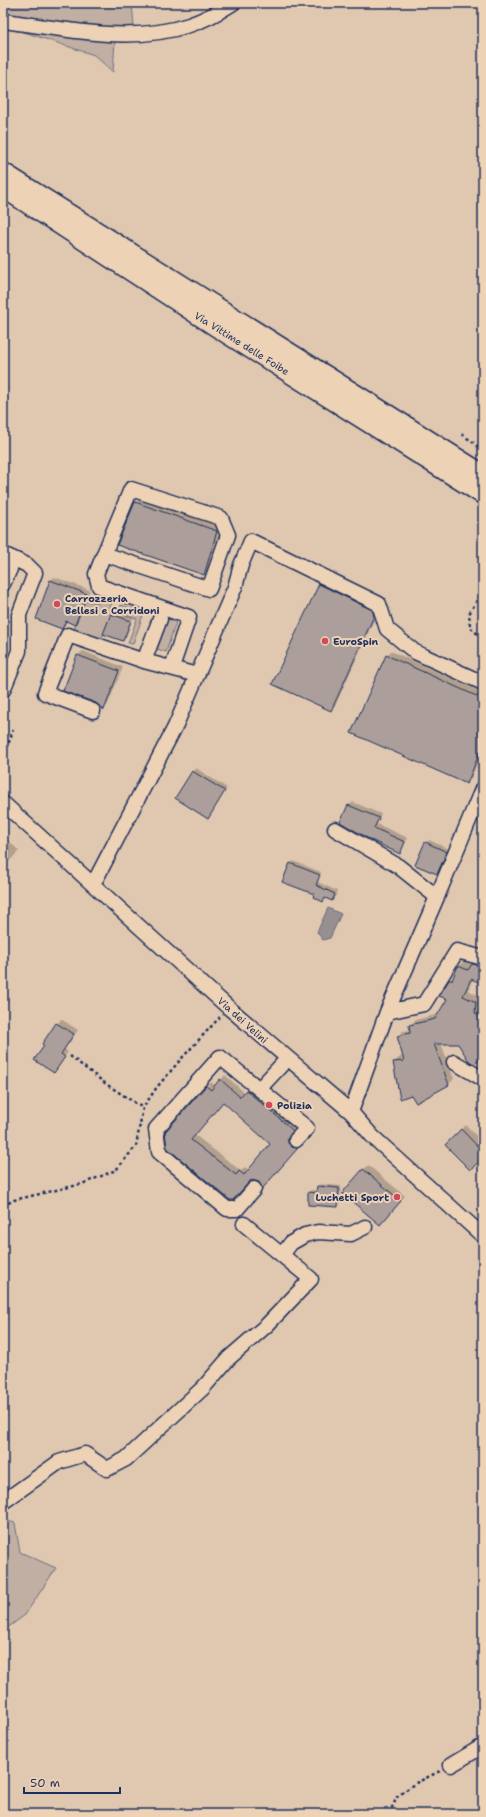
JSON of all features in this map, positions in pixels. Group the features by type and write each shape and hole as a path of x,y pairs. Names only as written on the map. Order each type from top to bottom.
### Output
{"main road":[{"name":"Via Vittime delle Foibe","path":"3,172 483,474"},
{"name":"Via Vittime delle Foibe","path":"3,188 222,331 483,495"}],"street":[{"path":"3,21 116,35 149,34 188,25 214,15 232,3"},
{"path":"104,554 209,589 228,535 220,518 131,489 104,554 96,574 99,586 190,617 172,667"},
{"path":"91,883 97,877 175,727 235,586 241,565 251,541 379,604 387,629 415,652 483,683"},
{"path":"3,554 27,565 35,573 19,615 19,651 3,690"},
{"path":"3,584 10,569"},
{"path":"144,661 160,619"},
{"path":"93,711 45,693 68,635 144,661 172,667 197,675"},
{"path":"350,1112 387,1012 483,787"},
{"name":"Via dei Velini","path":"3,803 229,1008 350,1112 373,1137 483,1236"},
{"path":"335,829 398,866 437,897"},
{"path":"387,1012 424,1004 457,951 483,958"},
{"path":"254,1189 237,1209 227,1209 159,1152 156,1129 220,1057 260,1088 307,1128 296,1140"},
{"path":"260,1088 287,1059"},
{"path":"454,1062 483,1079"},
{"path":"3,1502 59,1462 85,1454 107,1469 126,1459 203,1388 229,1358 267,1325 311,1279 244,1224"},
{"path":"282,1255 291,1243 305,1235 318,1232 351,1234 365,1227"},
{"path":"451,1765 483,1746"}],"path":[{"path":"462,434 483,450"},
{"path":"483,590 469,614 470,627 483,639"},
{"path":"3,760 13,730"},
{"path":"3,1206 14,1200 82,1184 116,1170 136,1146 143,1108 157,1087 229,1008"},
{"path":"70,1056 106,1084 143,1108"},
{"path":"389,1814 397,1797 414,1784 451,1765"}],"shaded area":[{"path":"3,3 132,3 134,26 115,40 113,72 94,55 27,33 3,28"},
{"path":"100,593 114,599 110,607 113,608 101,641 73,631 83,605 86,601 98,603"},
{"path":"121,605 144,612 133,644 128,643 137,619 118,612"},
{"path":"168,619 176,622 166,652 157,649"},
{"path":"328,908 341,914 330,938 323,940 317,932"},
{"path":"3,1520 15,1523 20,1552 56,1568 25,1615 3,1631"}],"building":[{"path":"135,502 217,531 204,575 117,545"},
{"name":"Carrozzeria Bellesi e Corridoni","path":"50,580 87,594 75,625 66,621 62,629 36,619"},
{"path":"319,584 372,610 374,616 331,711 272,684"},
{"path":"111,614 131,621 123,641 103,634"},
{"path":"77,655 119,671 104,710 96,703 63,691"},
{"path":"386,655 483,699 483,744 467,784 351,733"},
{"path":"192,771 225,791 208,819 175,798"},
{"path":"348,805 379,818 374,828 405,842 400,854 371,840 340,822"},
{"path":"425,842 447,852 437,874 415,865"},
{"path":"290,863 320,875 316,885 335,894 332,901 325,898 323,902 313,897 314,894 282,882"},
{"path":"472,964 483,966 483,984 471,979 463,996 476,1002 475,1013 483,1019 483,1057 474,1064 469,1061 458,1044 434,1044 449,1085 416,1103 411,1095 400,1099 393,1062 404,1061 397,1036 410,1033 409,1025 435,1019 447,999 439,996 449,980 452,980 458,966 468,970"},
{"path":"56,1023 74,1034 61,1054 65,1057 54,1073 34,1060 44,1046 42,1044"},
{"path":"220,1079 240,1097 246,1090 293,1131 288,1138 288,1143 291,1146 298,1148 262,1189 259,1182 251,1180 233,1200 230,1200 167,1148 165,1132 206,1086 211,1090","holes":["223,1102 270,1144 244,1175 239,1171 236,1175 191,1140"]},
{"path":"461,1129 483,1152 483,1158 470,1170 445,1145"},
{"path":"363,1169 401,1201 380,1225 342,1193"},
{"path":"317,1186 339,1188 338,1207 308,1205 308,1192 316,1193"}],"place":[{"name":"Carrozzeria Bellesi e Corridoni","path":"57,604"},
{"name":"EuroSpin","path":"325,641"},
{"name":"Polizia","path":"269,1105"},
{"name":"Luchetti Sport","path":"397,1197"}]}
